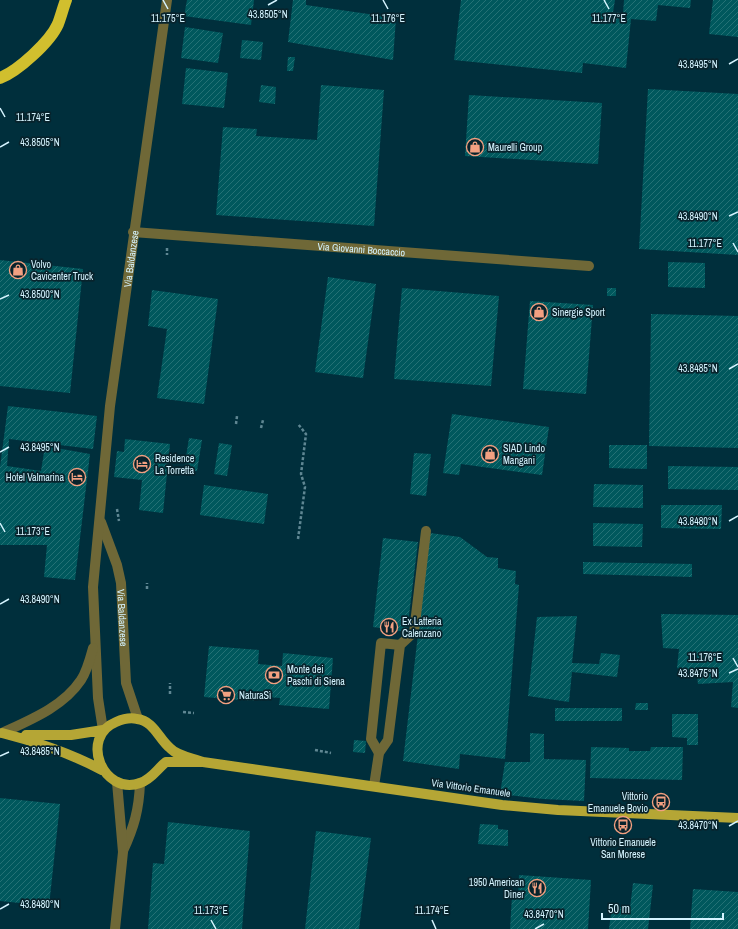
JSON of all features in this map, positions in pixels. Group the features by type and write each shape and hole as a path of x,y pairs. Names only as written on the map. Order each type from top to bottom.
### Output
{"highway":[{"path":"0,78 10,74 34,54 58,25 66,0"}],"main road":[{"path":"102,770 98,762 97,750 98,741 103,730 112,723 124,718 138,719"},
{"name":"Via Vittorio Emanuele","path":"138,719 149,723 170,749 203,762"},
{"path":"1,733 39,736 71,735 103,730"},
{"path":"1,733 72,754 102,770 117,782 128,785 140,783"},
{"path":"160,736 164,746 164,754 160,767"},
{"name":"Via Vittorio Emanuele","path":"140,783 151,777 166,762 203,762 502,805 558,810 738,818"}],"street":[{"name":"Via Baldanzese","path":"103,730 98,698 93,587 110,406 133,232 167,0"},
{"name":"Via Giovanni Boccaccio","path":"133,232 589,266"},
{"name":"Via Baldanzese","path":"100,519 117,565 121,583 126,683 138,719"},
{"path":"374,786 379,753 388,740 400,645 414,632 426,531"},
{"name":"Via Baldanzese","path":"1,733 31,720 70,694 82,680 89,664 96,639"},
{"path":"379,753 371,739 381,643 400,645"},
{"path":"115,929 123,852 117,782"},
{"path":"123,852 135,823 140,783"}],"path":[{"path":"167,246 167,255"},
{"path":"236,424 237,416"},
{"path":"262,428 263,420"},
{"path":"298,424 306,434 301,474 305,487 298,539"},
{"path":"117,509 119,521"},
{"path":"147,588 148,583"},
{"path":"170,682 170,694"},
{"path":"183,712 194,713"},
{"path":"314,750 331,753"}],"building":[{"path":"187,0 254,0 251,25 184,16"},
{"path":"293,0 306,0 306,5 396,18 393,60 288,42"},
{"path":"461,0 615,0 613,12 623,13 624,0 691,0 690,8 658,5 656,21 631,19 626,68 583,63 582,73 454,60"},
{"path":"713,0 738,0 738,37 709,34"},
{"path":"185,27 223,33 218,63 181,58"},
{"path":"242,40 263,42 261,60 240,58"},
{"path":"288,57 295,57 293,71 287,71"},
{"path":"186,68 228,73 224,108 182,104"},
{"path":"261,85 276,87 275,104 259,102"},
{"path":"321,85 384,90 374,226 216,215 223,127 257,129 256,136 317,140"},
{"path":"648,89 738,94 738,255 639,249"},
{"path":"469,95 602,103 598,164 465,156"},
{"path":"0,260 83,269 70,393 0,386"},
{"path":"668,262 705,263 705,288 668,287"},
{"path":"328,277 376,284 363,378 315,372"},
{"path":"402,288 499,296 491,386 394,379"},
{"path":"607,288 616,288 616,296 607,296"},
{"path":"152,290 218,299 204,404 157,398 167,329 148,326"},
{"path":"530,301 593,305 586,394 523,389"},
{"path":"651,314 738,316 738,448 649,446"},
{"path":"8,406 97,416 93,449 9,439 7,466 41,471 45,446 90,454 75,580 44,577 47,545 0,545 0,467"},
{"path":"452,414 549,427 542,475 461,464 459,475 443,473"},
{"path":"189,438 202,440 197,471 184,469"},
{"name":"Residence La Torretta","path":"125,439 170,444 163,513 139,510 142,480 114,477 117,451 124,452"},
{"path":"219,443 232,445 227,476 214,474"},
{"path":"609,445 647,445 647,469 609,468"},
{"path":"414,453 431,454 426,496 410,494"},
{"path":"668,466 738,467 738,490 668,489"},
{"path":"594,484 643,485 643,508 593,507"},
{"path":"204,485 268,494 264,524 200,515"},
{"path":"661,505 722,505 721,529 661,528"},
{"path":"593,523 643,524 642,547 593,546"},
{"path":"430,533 460,537 487,557 498,558 498,568 516,571 515,584 519,585 505,759 460,754 459,769 403,761"},
{"path":"383,538 418,542 407,632 373,627"},
{"path":"583,562 692,564 692,577 583,574"},
{"path":"661,614 738,615 738,708 731,707 733,682 698,684 697,676 677,668 679,649 663,648"},
{"path":"577,616 572,663 599,664 601,653 620,655 617,677 572,672 569,702 528,696 537,617"},
{"path":"209,646 259,650 258,664 282,666 283,653 333,658 329,709 279,705 280,698 254,696 254,701 204,697"},
{"path":"636,703 648,703 648,710 635,710"},
{"path":"555,708 622,708 622,721 555,721"},
{"path":"672,714 698,714 698,745 687,745 687,738 672,737"},
{"path":"530,733 544,734 544,759 586,760 584,801 543,799 500,794 505,762 530,762"},
{"path":"354,740 366,741 365,753 353,752"},
{"path":"591,747 629,748 629,751 650,751 651,747 683,747 682,780 590,778"},
{"path":"0,798 60,804 49,906 0,901"},
{"path":"168,822 250,831 242,929 148,929 153,863 164,864"},
{"path":"480,824 498,825 498,829 508,830 508,846 478,844"},
{"path":"316,831 371,838 359,929 305,929"},
{"path":"519,875 591,880 588,929 510,929 512,896 518,896"},
{"path":"633,883 653,885 648,929 609,929 612,906 630,908"},
{"path":"693,889 738,892 738,929 690,929"}],"place":[{"name":"Maurelli Group","path":"475,147"},
{"name":"Volvo Cavicenter Truck","path":"18,270"},
{"name":"Sinergie Sport","path":"539,312"},
{"name":"SIAD Lindo Mangani","path":"490,454"},
{"name":"Residence La Torretta","path":"142,464"},
{"name":"Hotel Valmarina","path":"77,477"},
{"name":"Ex Latteria Calenzano","path":"389,627"},
{"name":"Monte dei Paschi di Siena","path":"274,675"},
{"name":"NaturaSì","path":"226,695"},
{"name":"Vittorio Emanuele Bovio","path":"661,802"},
{"name":"Vittorio Emanuele San Morese","path":"623,825"},
{"name":"1950 American Diner","path":"537,888"}]}
